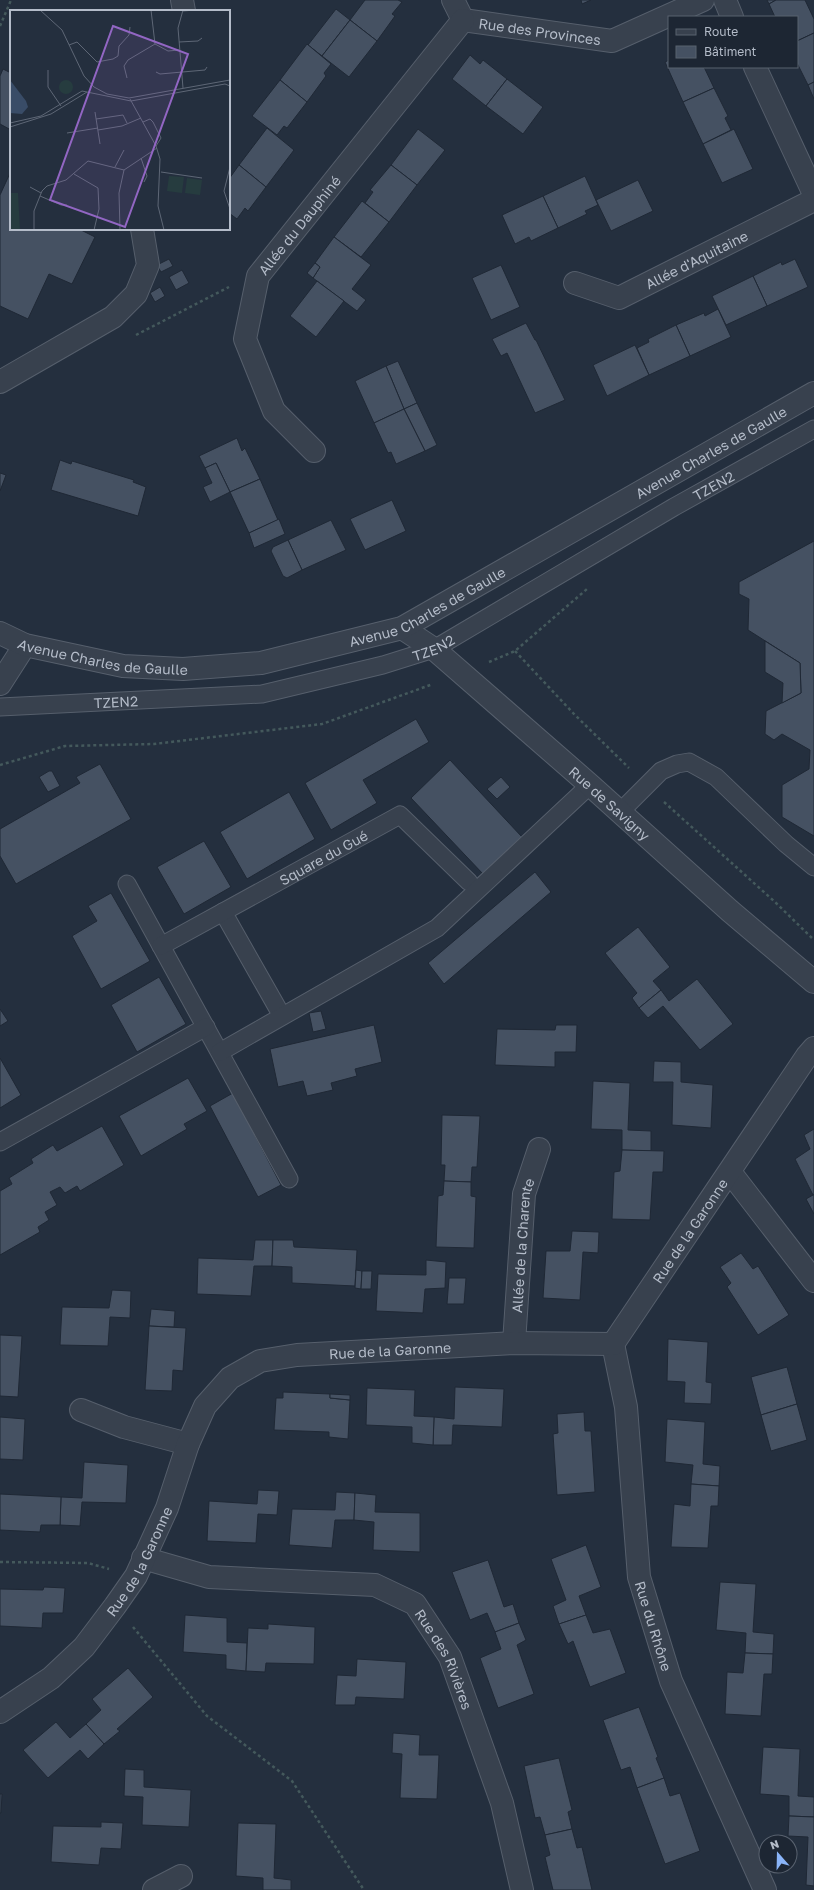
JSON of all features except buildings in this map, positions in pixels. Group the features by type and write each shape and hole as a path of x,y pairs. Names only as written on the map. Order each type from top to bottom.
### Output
{"street":[{"path":"182,0 184,10"},
{"name":"Rue des Provinces","path":"453,0 463,20 612,41 703,0"},
{"path":"725,0 732,16"},
{"name":"Allée du Dauphiné","path":"314,451 274,411 245,338 258,276 463,20"},
{"path":"756,68 814,194"},
{"name":"Allée d'Aquitaine","path":"575,283 619,298 814,200"},
{"path":"0,382 113,317 136,294 148,265 142,230"},
{"name":"Avenue Charles de Gaulle","path":"0,633 25,645 122,666 183,669 261,663 402,628 814,393"},
{"name":"Rue de Savigny","path":"402,628 434,649 590,785 730,911 814,982"},
{"path":"0,684 25,645"},
{"name":"Rue de la Garonne","path":"0,1712 52,1678 84,1647 115,1606 140,1567 167,1508 188,1444 205,1406 230,1378 260,1361 297,1354 514,1343 613,1344 807,1056 814,1048"},
{"name":"Allée de la Charente","path":"514,1343 524,1194 539,1149"},
{"path":"730,1172 814,1281"},
{"name":"Rue du Rhône","path":"613,1344 626,1407 639,1577 671,1680 765,1890"},
{"path":"81,1410 124,1427 188,1444"},
{"name":"Rue des Rivières","path":"140,1567 209,1577 375,1585 415,1604 450,1657 502,1803 522,1890"},
{"path":"154,1890 181,1876"}],"lane":[{"name":"TZEN2","path":"0,707 262,694 384,664 434,649 674,507 814,429"},
{"path":"620,812 661,771 677,764 689,762 716,778 786,844 814,867"},
{"path":"220,1052 438,928 590,785"},
{"name":"Square du Gué","path":"161,946 400,814 469,882"},
{"path":"127,884 289,1179"},
{"path":"223,912 282,1016"},
{"path":"0,1142 206,1027"}],"path":[{"path":"0,26 11,0"},
{"path":"0,1562 88,1563 140,1567"},
{"path":"115,1606 207,1716 292,1781 364,1890"}]}
